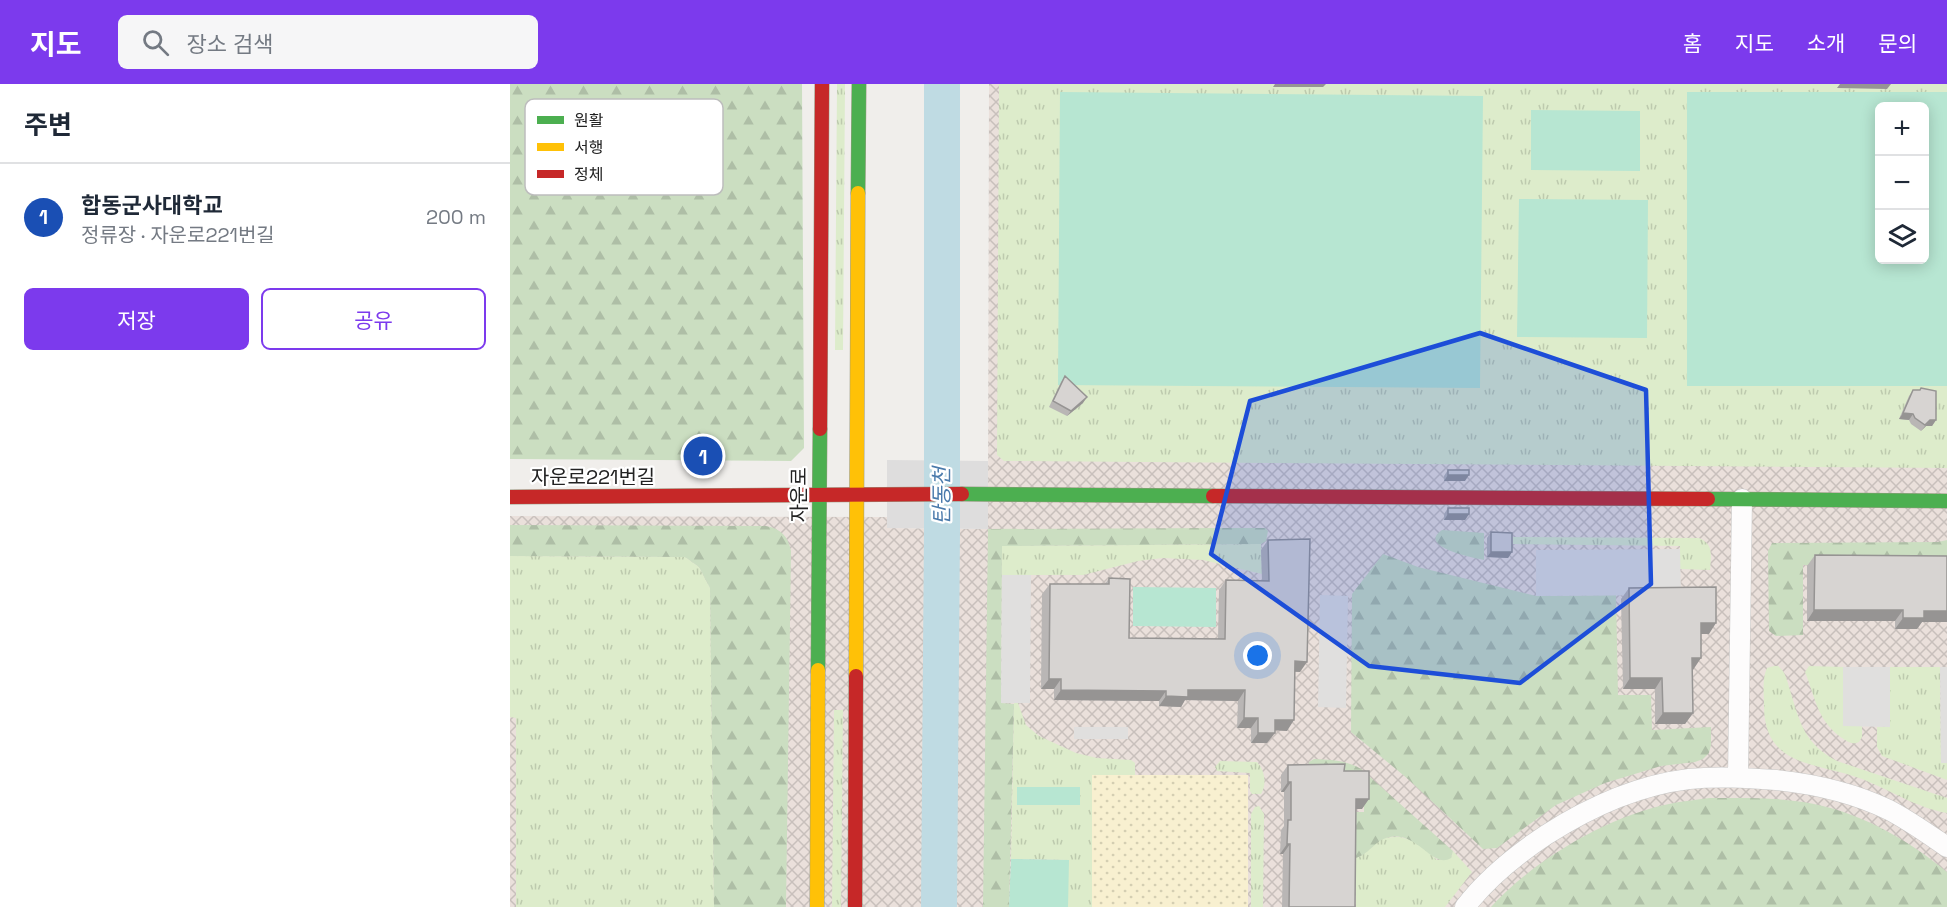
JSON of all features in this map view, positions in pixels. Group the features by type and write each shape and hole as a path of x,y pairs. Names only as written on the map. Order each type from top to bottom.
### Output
{"street":[{"name":"자운로","path":"817,907 822,84"},
{"path":"855,907 859,84"},
{"name":"자운로221번길","path":"510,497 988,494 1947,501"},
{"path":"1738,777 1742,499"},
{"path":"1465,907 1495,873 1574,817 1649,787 1689,779 1738,777 1805,783 1853,795 1889,810 1920,827 1947,847"}],"highlighted area":[{"path":"1480,333 1646,390 1651,584 1520,683 1369,666 1211,554 1250,401"}],"shaded area":[{"path":"989,84 1947,84 1947,907 510,907 510,516 887,517 887,528 988,529"},
{"path":"1680,549 1681,595 1536,596 1536,550"},
{"path":"1002,575 1031,575 1030,703 1001,703"},
{"path":"1320,595 1348,596 1346,708 1318,707"},
{"path":"1843,667 1890,667 1890,727 1843,726"},
{"path":"1940,667 1947,667 1947,763 1941,763"},
{"path":"1074,727 1128,727 1128,739 1074,739"}],"green space":[{"path":"510,84 802,84 804,448 791,461 510,459"},
{"path":"837,84 845,84 843,350 835,350"},
{"path":"999,84 1947,84 1947,92 1688,92 1687,385 1947,386 1947,468 1004,461 997,455"},
{"path":"1060,92 1483,96 1480,388 1058,385"},
{"path":"1687,92 1947,92 1947,386 1687,386"},
{"path":"1531,110 1640,111 1640,171 1531,170"},
{"path":"1519,199 1648,200 1647,338 1517,337"},
{"path":"510,525 766,526 780,531 786,537 791,551 786,907 714,907 710,588 699,567 685,557 510,556"},
{"path":"1265,528 1268,531 1266,541 1261,544 1002,546 1001,703 1014,704 1009,907 983,907 988,529"},
{"path":"1442,530 1484,533 1484,560 1450,551 1441,546 1436,542 1436,536"},
{"path":"1513,537 1699,538 1709,547 1710,570 1680,569 1680,546 1513,544"},
{"path":"1947,540 1947,565 1803,565 1803,635 1776,636 1769,631 1768,551 1772,543 1938,542"},
{"path":"1261,544 1262,574 1203,560 1163,558 1138,561 1083,575 1002,575 1002,546"},
{"path":"1383,554 1418,567 1536,596 1616,595 1618,695 1651,695 1652,730 1711,727 1709,753 1703,759 1695,762 1661,766 1605,783 1556,805 1497,848 1483,849 1408,779 1351,732 1352,594"},
{"path":"510,556 685,557 699,567 710,588 714,907 516,907 516,718 510,717"},
{"path":"1133,587 1216,588 1216,627 1133,626"},
{"path":"1774,666 1781,668 1785,674 1805,732 1818,748 1837,761 1947,798 1947,813 1914,803 1862,779 1811,765 1783,751 1773,740 1766,725 1764,676 1767,668"},
{"path":"1809,666 1843,667 1843,726 1862,726 1862,737 1859,742 1848,742 1834,732 1823,718 1805,672"},
{"path":"1890,667 1940,667 1941,762 1947,763 1947,780 1882,756 1877,747 1877,727 1890,726"},
{"path":"1014,703 1018,703 1026,725 1039,736 1076,753 1097,758 1131,760 1135,763 1135,775 1092,775 1092,907 1068,907 1068,860 1011,859"},
{"path":"834,710 843,710 841,907 832,907"},
{"path":"1314,759 1344,762 1361,769 1453,851 1451,858 1439,860 1409,839 1393,837 1380,841 1355,858 1351,854 1353,812 1364,812 1364,779 1308,768 1309,762"},
{"path":"1220,761 1257,762 1264,778 1261,794 1252,794 1250,791 1250,773 1217,771 1215,767"},
{"path":"1017,787 1080,787 1080,805 1017,805"},
{"path":"1710,798 1791,800 1823,806 1880,827 1915,848 1947,872 1947,907 1491,907 1528,873 1572,843 1596,830 1645,810"},
{"path":"1259,806 1264,814 1263,907 1251,907 1251,814 1255,807"},
{"path":"1400,837 1417,842 1437,860 1451,858 1453,851 1472,872 1445,907 1356,907 1355,858 1380,840"},
{"path":"1011,859 1069,860 1068,907 1009,907"}],"sand":[{"path":"1092,775 1248,775 1248,907 1092,907"}],"pier":[{"path":"887,460 988,461 988,529 887,528"}],"building":[{"path":"1065,376 1087,397 1071,411 1053,401"},
{"path":"1921,388 1936,391 1936,420 1930,420 1925,425 1913,414 1903,413 1913,390"},
{"path":"1448,470 1469,470 1469,475 1448,475"},
{"path":"1448,508 1469,508 1469,514 1448,514"},
{"path":"1491,532 1512,533 1512,552 1491,552"},
{"path":"1310,539 1307,662 1295,661 1294,720 1275,720 1275,733 1258,733 1258,718 1244,718 1245,690 1188,690 1188,697 1166,696 1166,691 1061,690 1061,679 1049,679 1050,584 1109,584 1109,578 1130,579 1129,638 1225,639 1226,580 1269,581 1268,540"},
{"path":"1815,555 1947,556 1947,611 1924,611 1924,618 1903,618 1903,610 1814,610"},
{"path":"1716,587 1716,623 1701,623 1701,658 1692,658 1693,713 1663,713 1662,678 1630,678 1629,588"},
{"path":"1345,764 1344,771 1369,771 1369,799 1356,799 1355,907 1289,907 1290,844 1287,844 1288,820 1291,820 1291,782 1288,782 1288,765"}],"waterway":[{"name":"탄동천","path":"939,907 942,84"}],"traffic: fast":[{"path":"858,193 859,84"},
{"path":"818,670 820,429"},
{"path":"962,494 1213,496"},
{"path":"1708,499 1947,501"}],"traffic: slow":[{"path":"856,676 858,193"},
{"path":"817,907 818,670"}],"traffic: jam":[{"path":"820,429 822,84"},
{"path":"510,497 962,494"},
{"path":"1213,496 1708,499"},
{"path":"855,907 856,676"}],"place":[{"name":"합동군사대학교","path":"703,456"}]}
